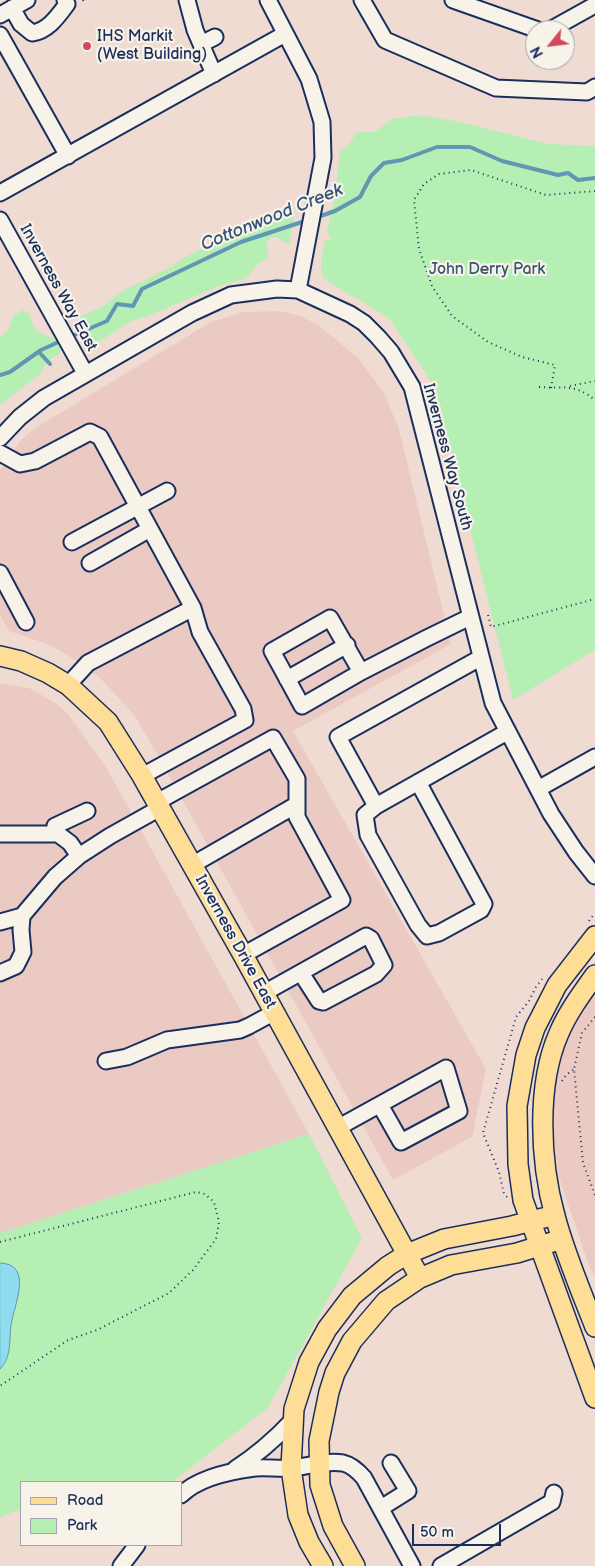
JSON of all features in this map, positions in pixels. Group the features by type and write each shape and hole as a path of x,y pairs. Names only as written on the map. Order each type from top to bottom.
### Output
{"main road":[{"name":"Inverness Drive East","path":"0,656 30,665 68,685 108,722 142,776 275,1012 420,1278"},
{"path":"595,936 558,985 535,1028 526,1055 517,1106 518,1164 523,1200 595,1398"},
{"path":"595,975 581,994 559,1034 546,1072 543,1096 543,1137 555,1216 595,1327"},
{"path":"323,1566 309,1542 298,1515 291,1468 294,1410 309,1362 327,1329 352,1296 388,1266 407,1254 444,1240 555,1216"},
{"path":"355,1566 333,1526 320,1485 319,1441 335,1373 352,1341 386,1301 420,1278 452,1265 540,1246 562,1239"}],"street":[{"path":"27,0 6,11 32,33 41,32 57,17 67,4 65,0"},
{"path":"187,0 195,30 214,74"},
{"path":"268,0 309,79 322,122 323,149 315,206 298,290"},
{"path":"362,0 384,40 496,88 587,92 595,87"},
{"path":"453,0 525,25"},
{"path":"568,20 595,5"},
{"path":"0,193 286,34"},
{"path":"0,35 68,156"},
{"path":"201,44 215,37"},
{"name":"Inverness Way East","path":"0,220 85,373"},
{"name":"Inverness Way South","path":"0,438 36,404 85,373 192,313 231,295 277,289 298,290 350,314 364,323 391,352 412,388 477,617 480,658 492,703 538,789 571,845 595,876"},
{"path":"0,453 20,464 35,461 90,432 100,437 193,608 200,632 243,709 245,720 142,776"},
{"path":"72,542 167,491"},
{"path":"90,563 150,529"},
{"path":"0,573 26,622"},
{"path":"68,685 88,664 193,608"},
{"path":"361,672 330,618 272,650 302,706 361,672 477,617"},
{"path":"287,679 346,645"},
{"path":"376,806 338,737 480,658"},
{"path":"418,782 484,904 481,910 440,933 427,936 418,925 368,835 365,816 376,806 418,782 507,732"},
{"path":"0,973 16,966 23,952 20,930 22,916 55,877 79,856 158,805 273,738 297,779 297,817 342,900 243,955"},
{"path":"538,789 595,757"},
{"path":"192,865 296,806"},
{"path":"54,834 55,826 87,811"},
{"path":"0,834 58,834 70,843 79,856"},
{"path":"0,922 22,916"},
{"path":"264,993 366,936 371,939 384,965 376,974 323,1002 319,1001 301,973"},
{"path":"106,1060 126,1057 167,1040 240,1030 275,1012"},
{"path":"339,1127 446,1068 459,1111 401,1142 380,1105"},
{"path":"182,1494 188,1488 230,1472 253,1458 274,1441 293,1420"},
{"path":"230,1472 257,1468 291,1468 320,1462 344,1463 355,1468 364,1478 412,1566"},
{"path":"381,1508 408,1491 392,1463"},
{"path":"441,1566 552,1502 554,1493"},
{"path":"121,1566 137,1546"}],"path":[{"path":"552,388 556,365 522,357 488,342 452,316 432,286 419,249 414,200 424,184 439,174 471,170 546,195 595,190"},
{"path":"539,386 552,388 595,381"},
{"path":"568,386 585,392 595,400"},
{"path":"477,617 491,627 595,599"},
{"path":"595,1017 582,1033 574,1069 584,1163 595,1195"},
{"path":"0,1242 196,1192 205,1194 214,1202 219,1222 216,1239 193,1270 169,1293 97,1330 68,1340 0,1386"}],"shaded area":[{"path":"280,311 300,316 318,325 358,358 384,393 399,429 451,644 293,731 486,1069 472,1137 393,1180 134,715 103,681 88,668 50,645 9,631 0,615 0,470 21,440 35,428 211,322 243,312"},
{"path":"0,683 29,688 54,702 68,714 106,767 309,1134 0,1233"},
{"path":"595,991 595,1277 589,1266 559,1177 553,1145 551,1102 561,1053 576,1020"}],"green space":[{"name":"John Derry Park","path":"418,115 461,122 548,144 595,146 595,650 513,700 434,386 389,318 324,279 321,270 325,240 333,239 327,231 335,195 340,150 346,148 357,132 374,132 392,119"},
{"path":"295,210 289,245 278,238 270,237 266,244 269,257 259,263 245,279 222,285 131,321 100,341 89,342 78,324 81,316 102,307 124,290 165,270 189,255 229,235 246,235 275,216"},
{"path":"22,310 29,313 34,328 43,335 54,338 61,350 60,354 49,360 51,364 46,364 40,374 0,405 0,337 9,329 13,317"},
{"path":"309,1134 362,1238 268,1408 173,1481 20,1481 20,1509 0,1517 0,1233"}],"water":[{"path":"0,1263 10,1265 16,1270 19,1278 19,1287 11,1325 8,1354 0,1369"}],"waterway":[{"name":"Cottonwood Creek","path":"315,218 335,211 360,197 371,176 384,163 402,160 437,147 470,147 502,161 558,175 568,173 578,180 595,178"},
{"name":"Cottonwood Creek","path":"70,337 107,321 117,304 133,306 142,289 241,242 308,220"},
{"name":"Cottonwood Creek","path":"0,375 10,372 41,350 63,340"},
{"path":"39,352 50,364"}],"place":[{"name":"IHS Markit (West Building)","path":"87,46"}]}
